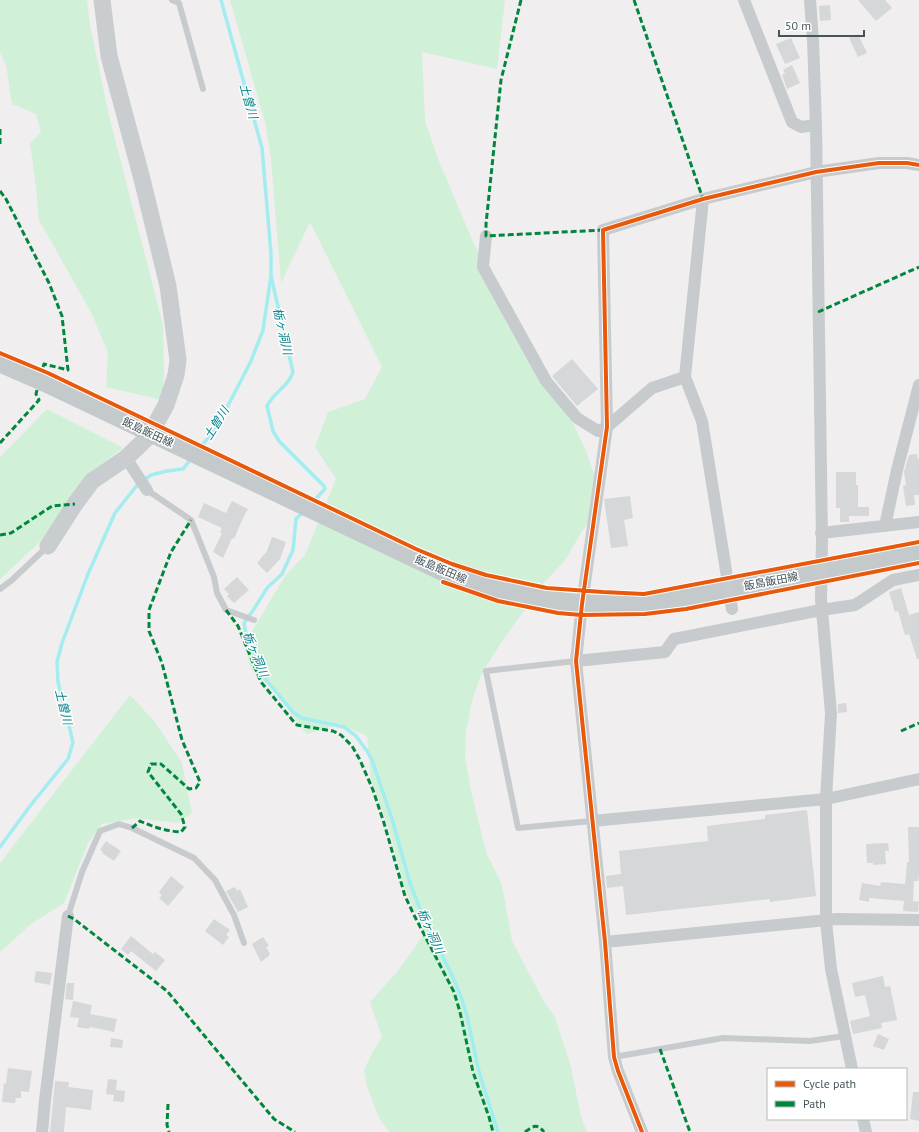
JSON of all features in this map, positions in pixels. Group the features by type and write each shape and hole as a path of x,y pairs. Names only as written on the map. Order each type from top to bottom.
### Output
{"main road":[{"name":"飯島飯田線","path":"0,363 44,382 448,574 477,584 547,600 582,604 625,605 686,598 919,553"}],"street":[{"path":"48,546 92,481 126,458 149,436 166,405 176,376 178,360 168,286 142,179 109,56 102,0"},
{"path":"744,0 792,122 801,127 816,125"},
{"path":"810,0 816,125 821,604 831,713 826,799 826,921 831,970 852,1068"},
{"path":"642,1132 614,1057 605,942 576,661 582,604 607,427 603,230 702,199 816,172 879,163 907,163 919,165"},
{"path":"702,199 685,377 702,420 734,626"},
{"path":"486,236 483,267 546,381 577,418 598,431 607,427 652,388 685,377"},
{"path":"885,526 897,470 919,385"},
{"path":"126,458 147,490"},
{"path":"821,537 919,522"},
{"path":"576,661 665,652 674,639 734,626 821,604 855,605 893,580 919,575"},
{"path":"592,821 826,799 919,779"},
{"path":"42,1132 68,916"},
{"path":"605,942 837,919 919,920"},
{"path":"863,1120 866,1132"}],"lane":[{"path":"172,0 179,3 203,89"},
{"path":"147,490 191,520 214,577 217,593 226,610 254,620"},
{"path":"0,589 12,580 48,546"},
{"path":"576,661 486,671 518,828 592,821"},
{"path":"68,916 82,872 100,830 119,824 132,828 194,858 215,880 234,915 244,944"},
{"path":"614,1057 723,1038 810,1041 844,1036"}],"green space":[{"path":"0,0 87,0 90,25 109,116 163,325 164,375 162,400 106,387 108,353 92,314 39,220 30,143 41,132 36,114 12,104 6,65 0,52"},
{"path":"230,0 505,0 497,69 422,52 425,121 438,159 473,242 505,302 565,406 586,451 595,477 597,512 582,531 566,559 543,584 499,646 481,675 472,701 466,732 465,756 471,791 486,852 502,885 512,941 543,1000 555,1017 571,1067 581,1117 587,1132 389,1132 379,1118 367,1086 364,1070 382,1037 370,1002 397,972 424,934 404,886 389,829 371,780 367,736 340,724 307,734 280,697 251,669 245,643 285,576 305,555 336,479 315,447 328,412 365,399 382,367 310,222 281,283 271,159 265,122"},
{"path":"47,409 123,448 89,473 41,541 0,579 0,457"},
{"path":"130,695 155,722 182,763 192,813 178,823 136,818 102,824 88,843 64,903 31,924 0,952 0,863"}],"building":[{"path":"858,0 885,0 892,8 876,21"},
{"path":"830,5 831,20 820,21 819,6"},
{"path":"858,34 867,53 858,57 849,38"},
{"path":"791,38 800,58 785,64 776,44"},
{"path":"792,65 800,83 787,89 782,75 785,73 783,70"},
{"path":"572,359 598,389 577,406 552,376"},
{"path":"917,454 919,459 919,495 914,495 915,505 906,506 903,486 906,485 904,472 909,455"},
{"path":"836,472 856,472 856,485 858,485 858,507 869,507 869,516 849,516 849,522 840,522 840,508 836,508"},
{"path":"630,496 633,518 624,520 628,546 611,548 604,499"},
{"path":"232,501 248,509 223,558 213,552 222,533 220,533 222,528 198,517 204,503 226,513"},
{"path":"272,537 286,542 280,559 267,573 257,563 267,551"},
{"path":"237,577 249,590 234,603 227,596 229,594 224,589"},
{"path":"901,588 909,615 919,612 919,659 917,659 909,634 905,635 898,611 895,612 889,592"},
{"path":"846,703 847,712 838,713 838,704"},
{"path":"807,810 816,896 770,902 770,899 626,915 623,886 607,888 606,876 621,874 619,851 708,841 707,826 765,819 765,815"},
{"path":"908,827 919,827 919,875 918,881 914,881 913,901 919,902 918,912 903,911 904,901 869,898 869,902 859,900 862,883 880,886 881,882 905,884 907,862 909,862"},
{"path":"106,841 121,851 114,861 100,850"},
{"path":"888,843 889,851 885,851 886,864 873,865 873,863 867,863 866,844"},
{"path":"171,876 184,887 168,906 159,898 162,895 159,892"},
{"path":"235,887 237,891 240,889 248,907 238,912 226,891"},
{"path":"214,919 230,930 226,935 229,937 223,945 205,931"},
{"path":"131,936 153,954 155,952 165,960 156,971 131,951 128,955 121,949"},
{"path":"263,937 269,946 266,947 270,954 261,962 252,944"},
{"path":"36,971 52,973 50,985 34,982"},
{"path":"883,976 885,987 890,986 897,1020 881,1023 882,1028 853,1034 850,1021 870,1016 865,995 855,997 852,983"},
{"path":"67,983 74,983 73,1000 65,999"},
{"path":"73,1001 92,1005 90,1014 117,1019 114,1032 90,1027 89,1029 77,1027 79,1018 70,1017"},
{"path":"878,1034 889,1039 884,1050 873,1046"},
{"path":"111,1038 123,1040 122,1048 110,1047"},
{"path":"8,1068 32,1071 29,1092 21,1091 21,1098 16,1098 15,1103 2,1102 4,1083 6,1084"},
{"path":"108,1079 117,1080 116,1090 125,1091 124,1102 113,1101 114,1095 106,1094"},
{"path":"55,1081 69,1082 68,1087 93,1090 91,1110 66,1107 64,1132 50,1132"},
{"path":"913,1092 919,1092 919,1121 910,1119"}],"waterway":[{"name":"土曽川","path":"199,449 217,427 251,361 263,330 271,276 271,254 262,148 221,0"},
{"name":"栃ヶ洞川","path":"271,276 293,372 288,381 267,406 273,431 279,441 324,486 325,489 312,503"},
{"name":"土曽川","path":"0,847 30,806 68,759 73,742 58,682 57,662 62,643 88,574 115,513 138,484 151,475 183,469 191,459"},
{"name":"栃ヶ洞川","path":"303,512 296,519 293,550 282,574 267,588 244,623 246,634 266,680 293,712 302,718 344,727 356,736 372,760 392,819 410,883 420,909 456,984 462,1000 479,1072 498,1132"}],"marked path":[{"path":"521,0 501,80 486,236 603,230"},
{"path":"634,0 703,199"},
{"path":"0,129 0,145"},
{"path":"0,191 6,199 49,283 62,316 68,370 44,364 42,370"},
{"path":"818,312 919,267"},
{"path":"0,443 39,400 36,394 37,390"},
{"path":"0,535 11,533 52,506 75,504"},
{"path":"132,828 140,821 160,828 181,832 185,827 181,814 148,772 151,764 161,764 189,789 196,788 200,782 182,740 162,663 149,631 149,610 171,552 191,520"},
{"path":"226,610 238,626 261,682 294,722 297,725 333,731 341,735 352,746 360,760 373,790 384,823 405,896 454,992 460,1012 473,1072 493,1132"},
{"path":"901,731 919,723"},
{"path":"68,916 74,919 167,991 274,1119 295,1132"},
{"path":"660,1049 690,1132"},
{"path":"168,1104 167,1125 169,1132"},
{"path":"525,1132 535,1126 539,1127 544,1132"}],"cycle path":[{"path":"642,1132 614,1057 605,942 576,661 582,604 607,427 603,230 703,199 816,172 879,163 907,163 919,165"},
{"path":"0,353 48,373 416,549 452,564 486,575 547,588 644,594 919,542"},
{"path":"443,582 498,601 558,613 581,615 645,614 686,609 919,563"}]}
